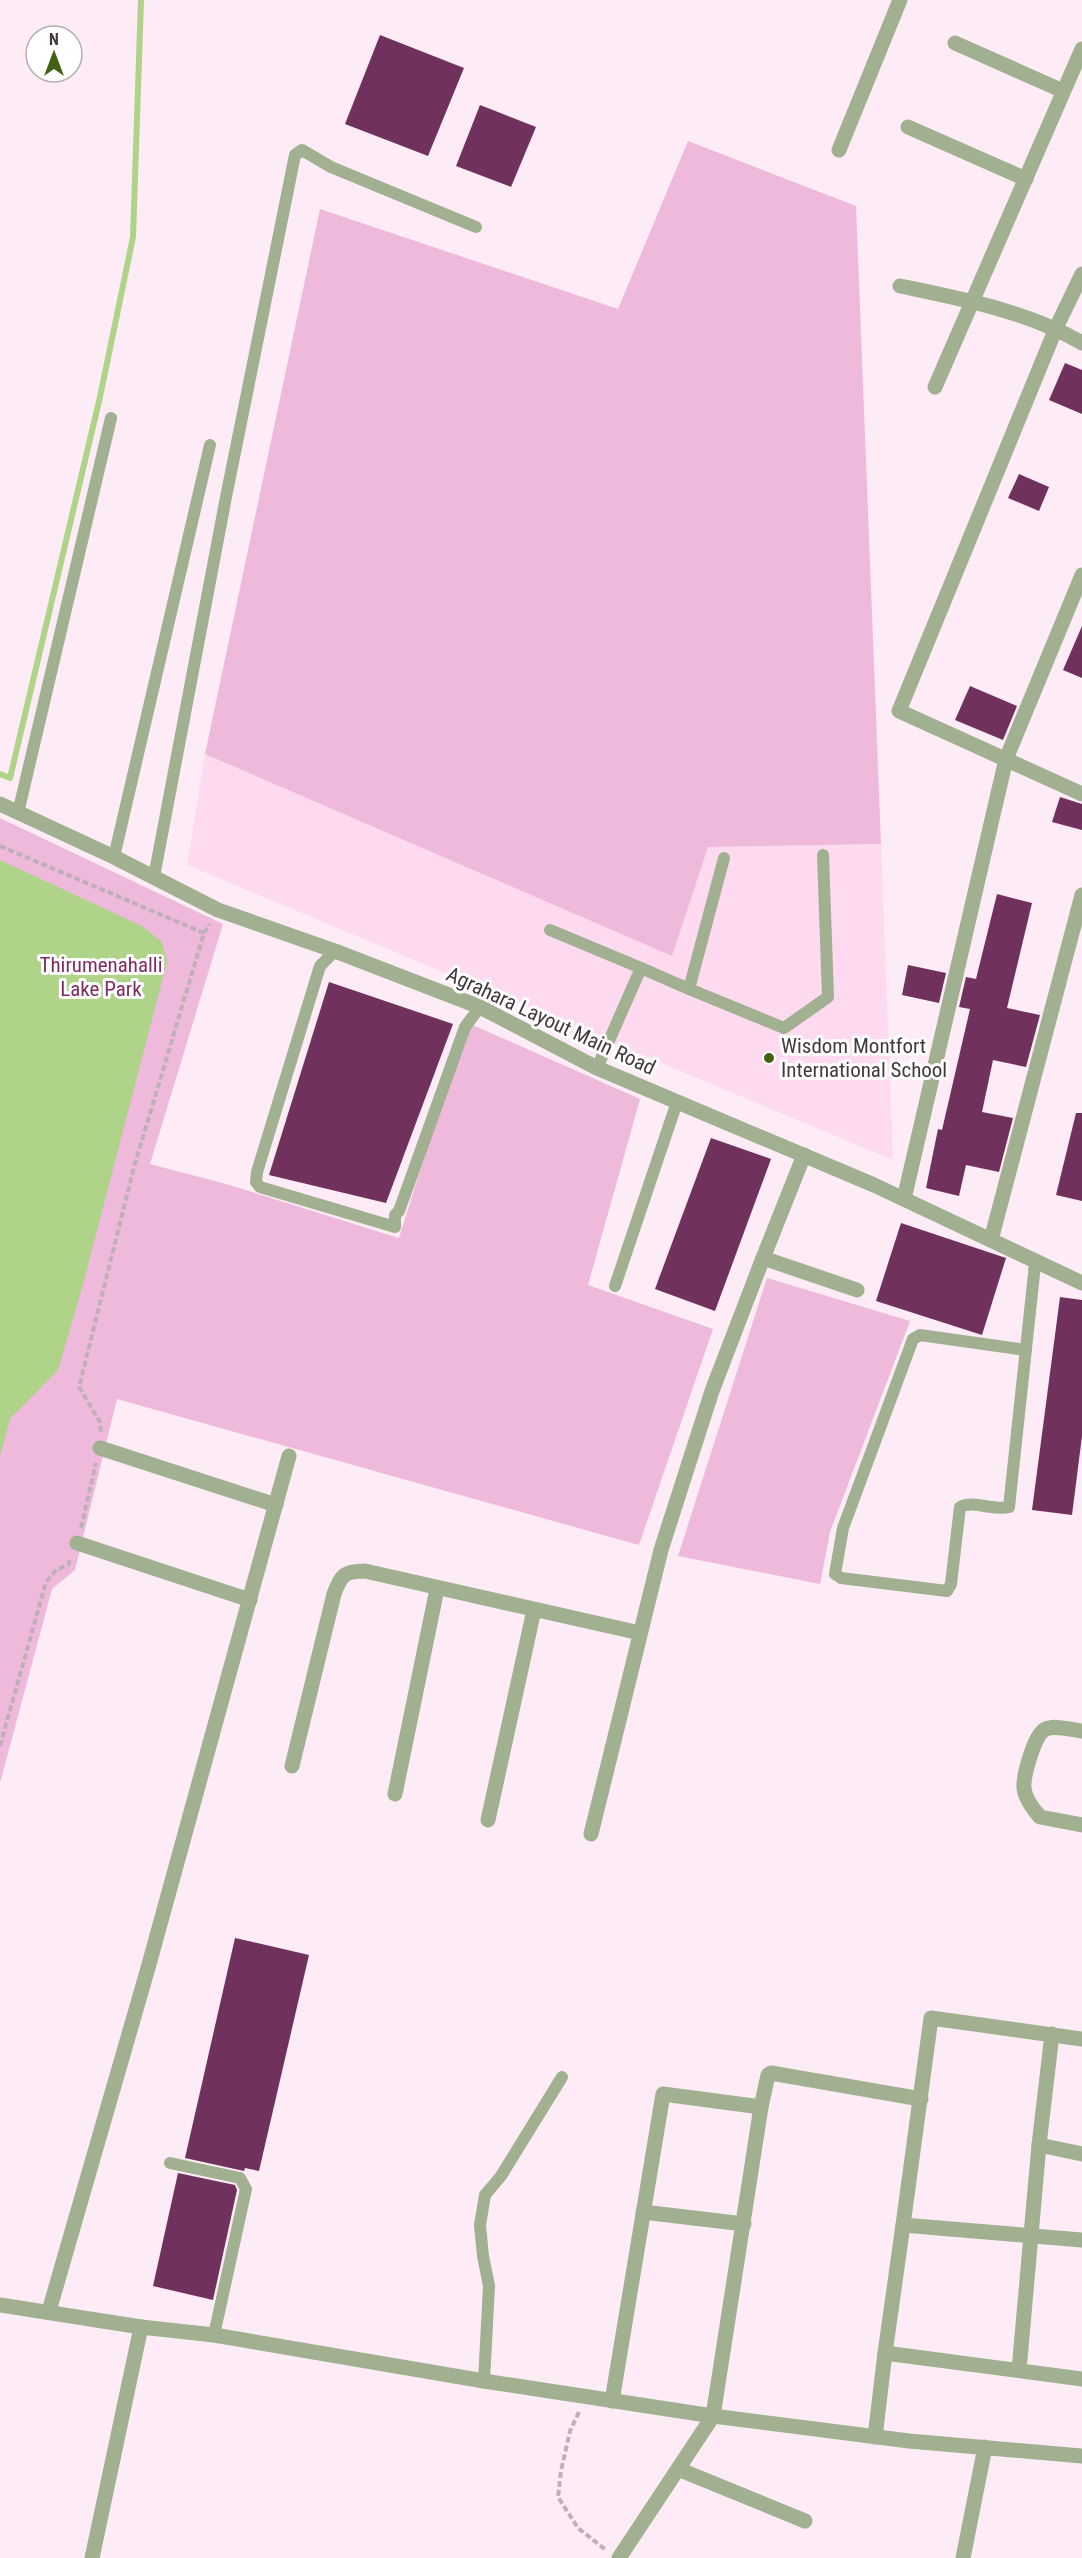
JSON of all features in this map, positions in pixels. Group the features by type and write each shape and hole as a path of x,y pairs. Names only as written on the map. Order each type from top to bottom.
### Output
{"street":[{"path":"839,150 900,0"},
{"path":"955,43 1063,91"},
{"path":"935,387 1082,49"},
{"path":"908,127 1026,178"},
{"path":"1082,274 1056,328 900,711 1082,794"},
{"path":"900,286 973,302 1056,328 1082,343"},
{"path":"904,1199 1005,759 1082,575"},
{"name":"Agrahara Layout Main Road","path":"0,804 114,857 218,910 335,951 480,1007 597,1068 904,1199 1082,1283"},
{"path":"991,1240 1082,895"},
{"path":"591,1834 661,1550 712,1391 804,1155"},
{"path":"763,1258 857,1290"},
{"path":"100,1448 276,1505"},
{"path":"49,2311 148,1968 290,1456"},
{"path":"77,1543 250,1600"},
{"path":"292,1766 339,1578 351,1571 365,1571 640,1633"},
{"path":"395,1794 437,1588"},
{"path":"488,1820 534,1610"},
{"path":"1082,1731 1056,1728 1045,1730 1035,1740 1024,1788 1029,1804 1040,1817 1082,1825"},
{"path":"875,2437 931,2018 1082,2039"},
{"path":"1019,2370 1039,2145 1052,2034"},
{"path":"614,2555 678,2469 713,2416 761,2107 768,2075 771,2073 921,2098"},
{"path":"612,2401 663,2094 761,2107"},
{"path":"1039,2145 1082,2154"},
{"path":"644,2212 744,2224"},
{"path":"903,2225 1082,2240"},
{"path":"0,2305 214,2335 484,2381 713,2416 875,2437 1082,2456"},
{"path":"92,2558 141,2326"},
{"path":"885,2353 1082,2379"},
{"path":"963,2558 986,2447"},
{"path":"678,2469 805,2521"}],"lane":[{"path":"154,877 226,497 295,156 302,150 332,167 476,227"},
{"path":"18,813 111,418"},
{"path":"114,857 210,445"},
{"path":"550,930 784,1028 828,997 823,855"},
{"path":"689,989 724,858"},
{"path":"335,951 320,966 257,1172 256,1182 260,1187 395,1227 395,1215 399,1211 465,1027 480,1007"},
{"path":"597,1068 641,968"},
{"path":"615,1286 677,1102"},
{"path":"1026,1350 920,1335 913,1339 843,1528 836,1574 841,1578 947,1591 951,1584 960,1507 965,1504 1000,1509 1009,1507 1026,1350 1035,1261"},
{"path":"484,2381 489,2286 480,2224 485,2195 501,2176 562,2077"},
{"path":"170,2163 240,2178 246,2189 214,2335"}],"path":[{"path":"0,846 204,933"},
{"path":"0,1746 46,1582 56,1570 68,1564 77,1543 102,1438 100,1422 79,1387 134,1167 204,933 218,910"},
{"path":"591,2398 576,2416 570,2431 558,2497 578,2528 614,2555"}],"shaded area":[{"name":"Wisdom Montfort International School","path":"205,754 672,956 708,847 881,844 893,1160 187,865"},
{"path":"0,860 142,926 162,942 167,962 82,1288 58,1370 10,1419 0,1457"}],"green space":[{"path":"688,141 856,206 881,844 708,847 672,956 205,754 320,209 618,309"},
{"name":"Thirumenahalli Lake Park","path":"0,818 223,924 150,1164 226,1184 399,1238 466,1022 640,1099 588,1285 713,1329 639,1545 117,1399 75,1570 52,1589 0,1783"},
{"path":"767,1278 910,1321 830,1532 820,1584 678,1556"}],"building":[{"path":"380,35 464,68 428,156 345,124"},
{"path":"480,105 536,127 511,187 456,166"},
{"path":"1065,363 1082,370 1082,414 1049,400"},
{"path":"1019,474 1049,487 1039,511 1008,498"},
{"path":"1082,626 1082,678 1063,670"},
{"path":"970,686 1017,706 1003,740 955,720"},
{"path":"1060,797 1082,804 1082,830 1052,822"},
{"path":"997,894 1032,903 1007,1008 1040,1015 1026,1067 993,1060 982,1112 1013,1118 999,1172 966,1165 959,1196 926,1188 938,1129 942,1130 970,1009 959,1007 966,977 976,979"},
{"path":"908,965 946,973 939,1003 902,995"},
{"path":"329,982 453,1024 386,1203 269,1175"},
{"path":"1076,1113 1082,1113 1082,1201 1056,1195"},
{"path":"711,1138 771,1159 715,1311 655,1289"},
{"path":"901,1223 1006,1258 982,1335 876,1301"},
{"path":"1060,1297 1082,1300 1082,1436 1072,1515 1032,1510"},
{"path":"235,1938 309,1955 259,2171 245,2168 244,2171 185,2158"},
{"path":"178,2173 235,2185 237,2190 213,2300 153,2286"}],"waterway":[{"path":"0,774 10,778 100,397 133,237 141,0"}],"place":[{"name":"Wisdom Montfort International School","path":"769,1058"}]}
